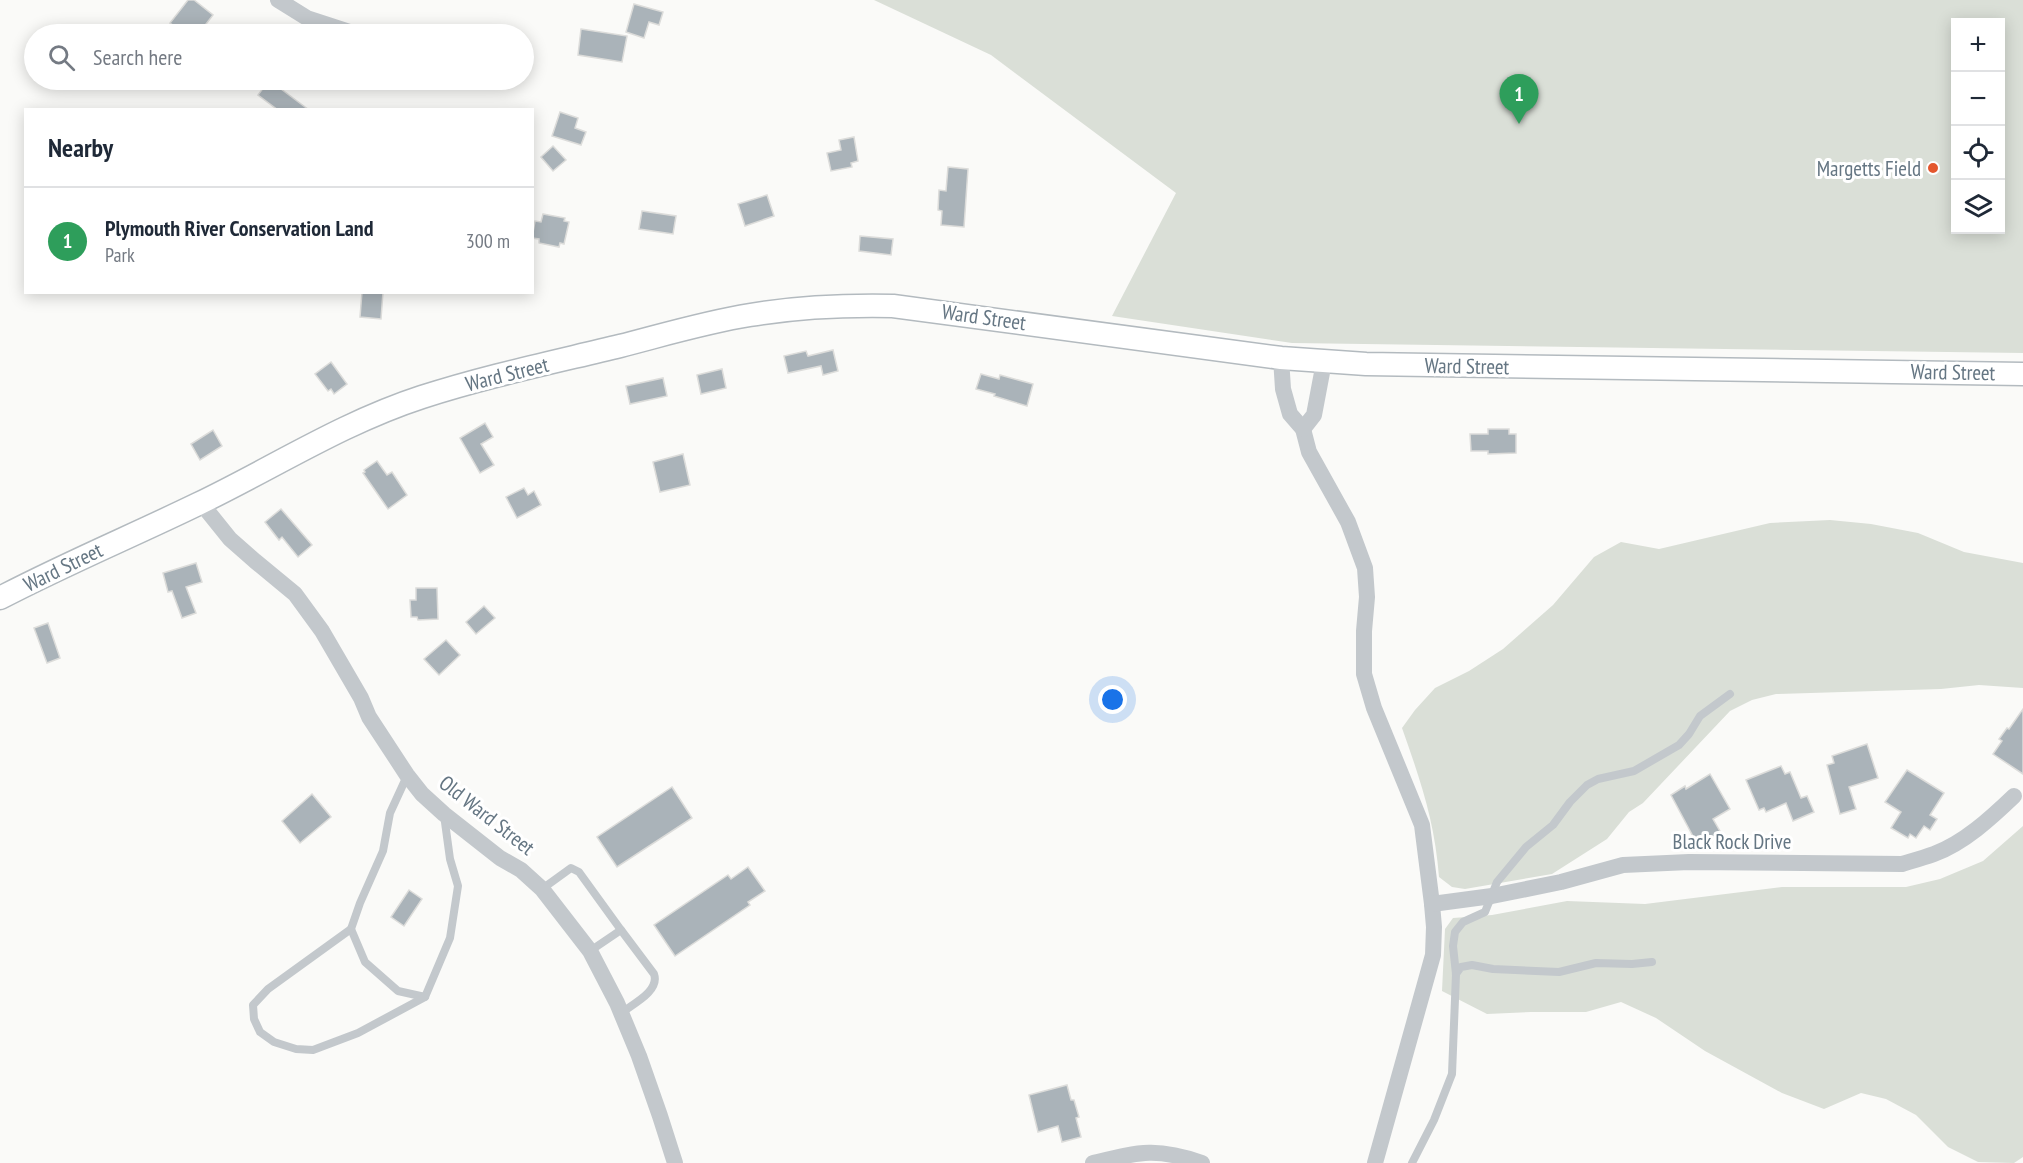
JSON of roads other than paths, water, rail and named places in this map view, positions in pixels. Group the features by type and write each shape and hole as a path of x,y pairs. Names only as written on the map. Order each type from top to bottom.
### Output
{"street":[{"path":"278,0 307,18 322,24"},
{"name":"Ward Street","path":"0,598 42,576 201,503 336,432 421,397 492,377 748,315 803,308 847,305 892,306 1324,362 1481,367 2023,374"},
{"path":"1281,357 1283,389 1290,414 1303,429 1309,452 1348,522 1365,568 1367,597 1364,674 1374,708 1422,825 1432,904 1434,927 1431,964 1375,1163"},
{"path":"1303,429 1314,415 1324,362"},
{"name":"Old Ward Street","path":"201,503 230,539 295,594 322,631 361,698 369,717 407,776 422,794 444,814 542,889 590,951 621,1013 646,1076 675,1163"},
{"name":"Black Rock Drive","path":"1432,904 1492,896 1561,882 1623,865 1689,862 1902,864 1935,854 1964,838 2014,796"},
{"path":"1092,1163 1129,1154 1156,1151 1202,1163"}],"lane":[{"path":"1412,1163 1434,1120 1452,1074 1456,974 1453,946 1455,932 1463,922 1485,912 1497,882 1526,847 1553,825 1587,785 1598,779 1634,771 1678,745 1689,735 1700,716 1730,694"},
{"path":"407,776 390,813 384,851 360,903 351,929 268,988 253,1005 254,1019 260,1032 274,1042 296,1049 313,1050 358,1033 425,997 450,938 458,886 450,859 444,814"},
{"path":"542,889 571,868 579,872 654,974 656,980 653,988 621,1013"},
{"path":"351,929 365,962 398,991 425,997"},
{"path":"590,951 621,930"},
{"path":"1456,974 1461,967 1472,965 1493,969 1559,972 1596,963 1652,962"}],"place":[{"name":"Plymouth River Conservation Land","path":"1519,124"},
{"name":"Margetts Field","path":"1933,168"}]}
